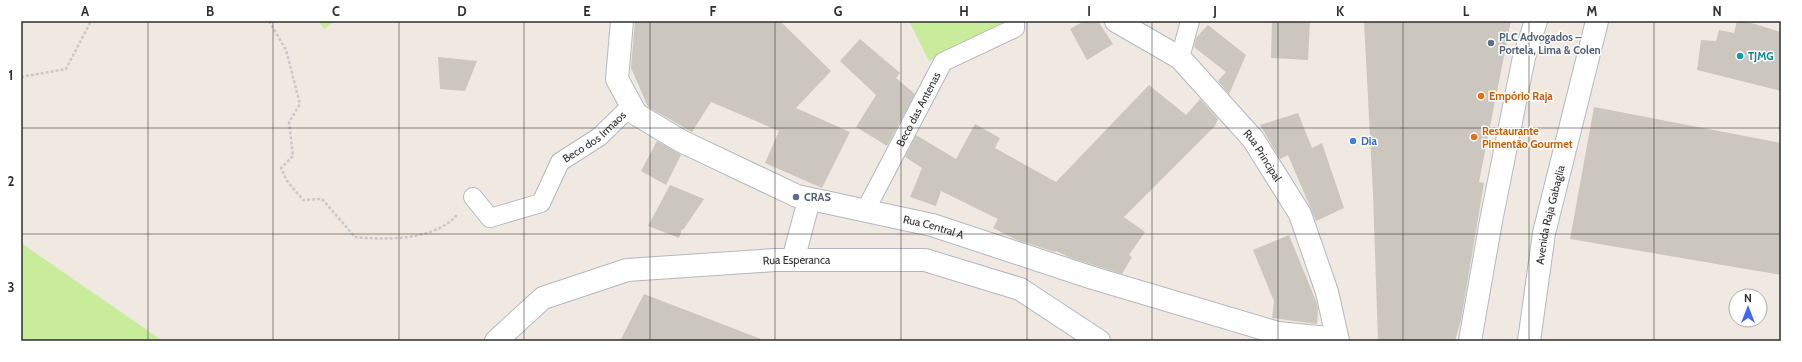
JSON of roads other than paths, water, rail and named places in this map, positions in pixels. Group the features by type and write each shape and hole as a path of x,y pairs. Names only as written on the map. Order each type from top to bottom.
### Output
{"street":[{"name":"Rua Central A","path":"622,21 617,79 630,107 636,114 681,141 797,196 809,200 932,225 1093,278 1278,332 1338,340"},
{"name":"Rua Principal","path":"1116,21 1180,58 1253,139 1300,214 1327,292 1338,340"},
{"path":"1470,341 1491,221 1524,57 1536,21"},
{"name":"Avenida Raja Gabaglia","path":"1529,341 1544,233 1597,21"},
{"path":"793,260 809,200"},
{"name":"Rua Esperanca","path":"496,341 543,298 627,270 793,260 925,260 1020,289 1099,341"}],"lane":[{"name":"Beco das Antenas","path":"865,211 943,62 1015,28 1015,21"},
{"path":"1180,58 1190,21"},
{"name":"Beco dos Irmaos","path":"473,197 490,218 541,203 560,162 599,137 630,107"}],"place":[{"name":"PLC Advogados – Portela, Lima & Colen","path":"1491,43"},
{"name":"TJMG","path":"1740,56"},
{"name":"Empório Raja","path":"1481,96"},
{"name":"Restaurante Pimentão Gourmet","path":"1474,137"},
{"name":"Dia","path":"1353,141"},
{"name":"CRAS","path":"796,197"}]}
